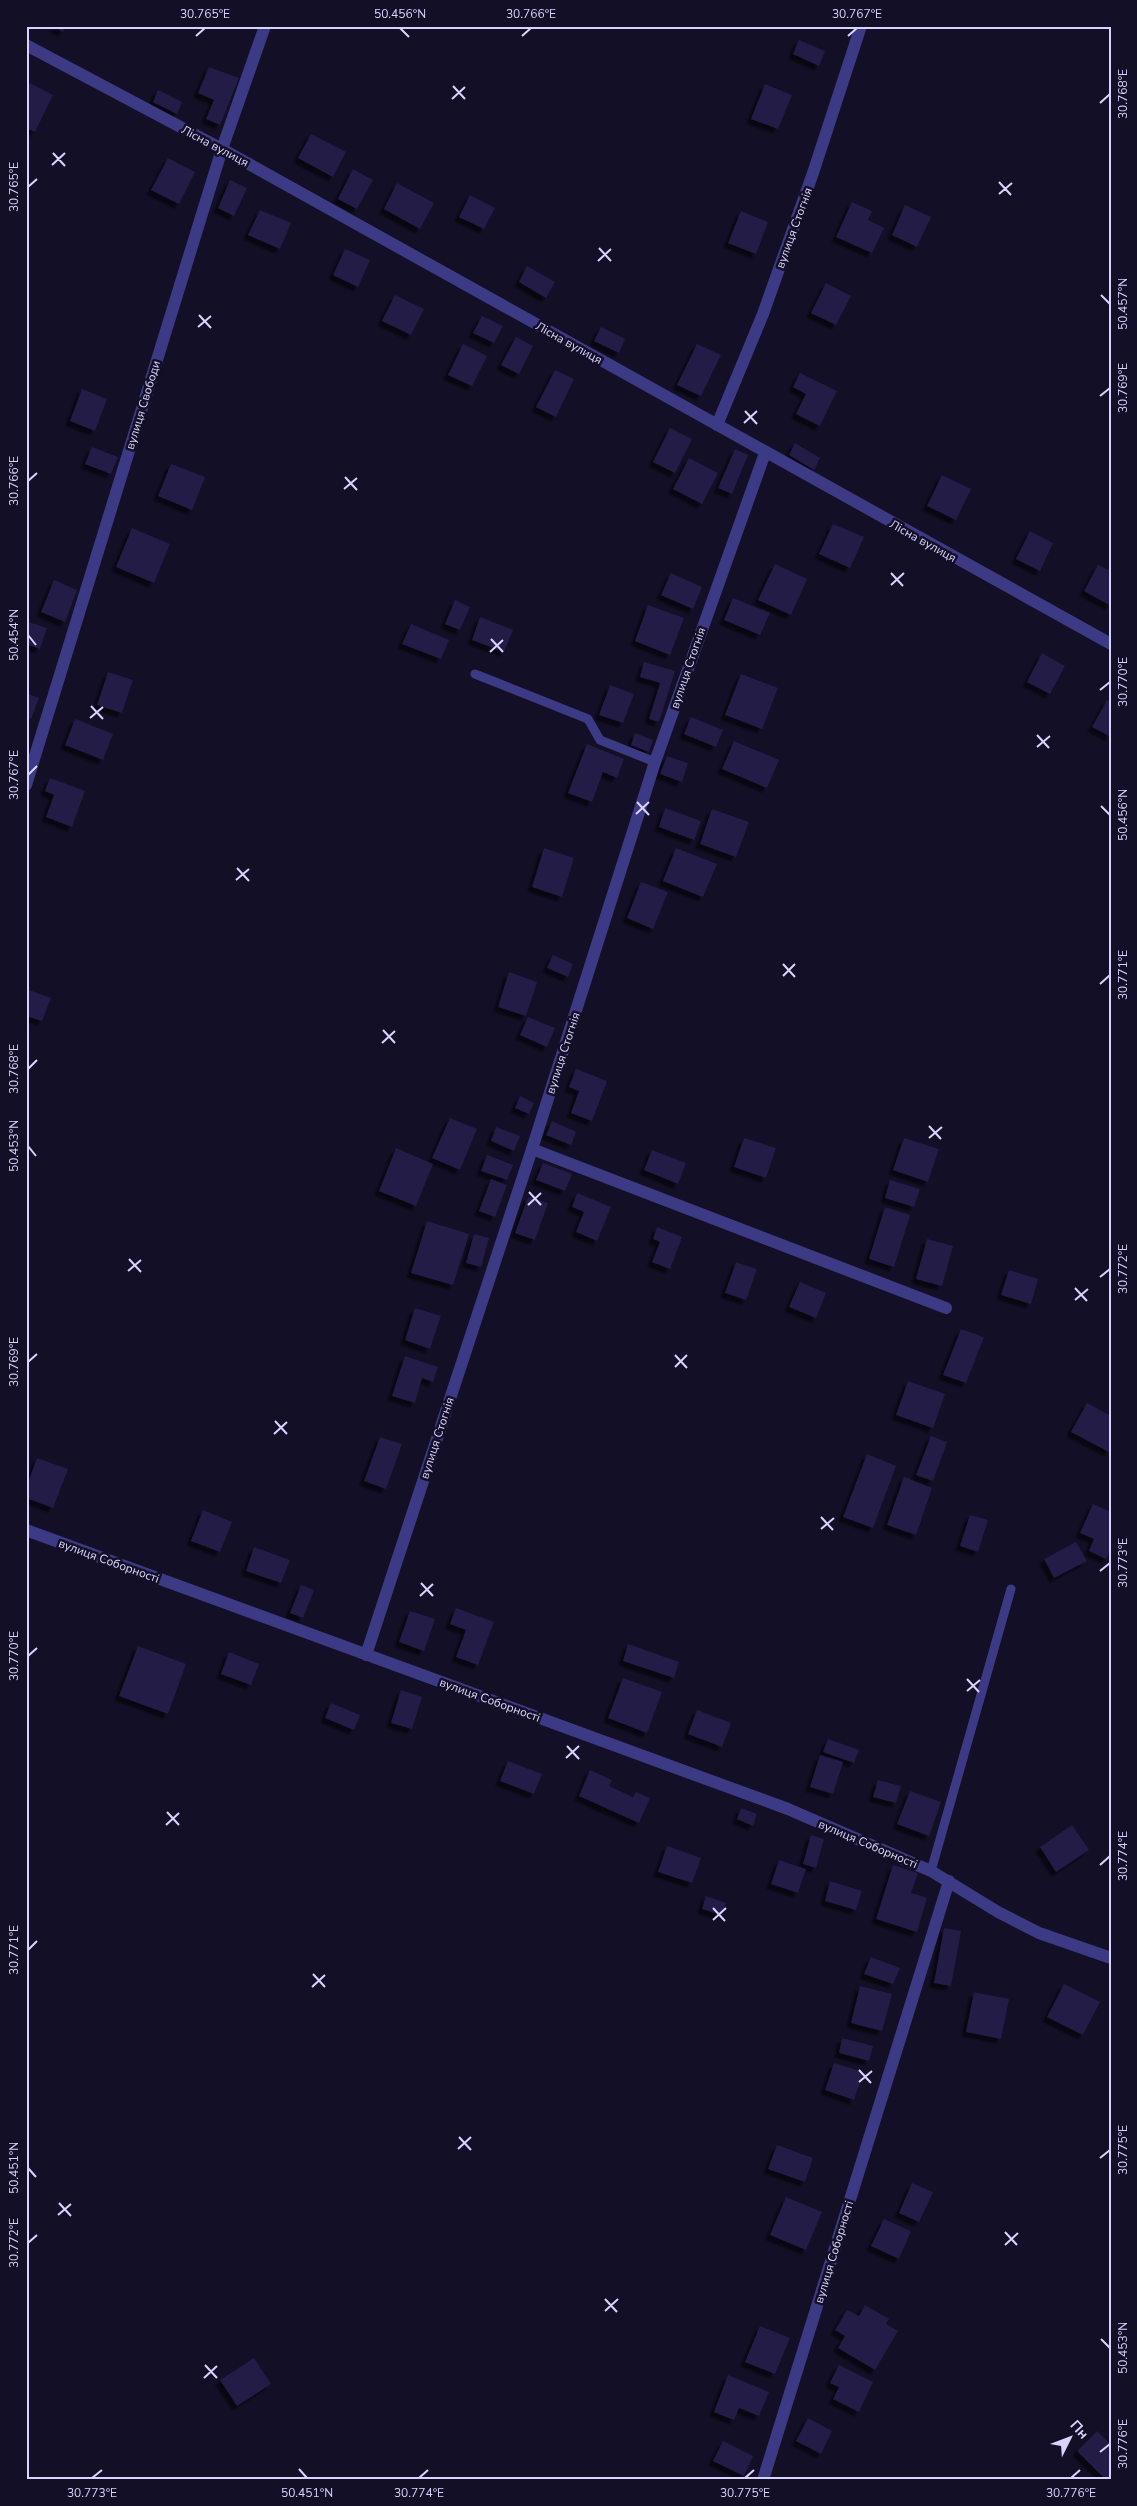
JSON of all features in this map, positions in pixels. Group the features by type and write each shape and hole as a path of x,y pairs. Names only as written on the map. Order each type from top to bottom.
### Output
{"street":[{"name":"вулиця Свободи","path":"26,785 222,149 264,26"},
{"name":"вулиця Стогнія","path":"717,425 763,314 862,26"},
{"name":"Лісна вулиця","path":"26,45 222,149 764,453 1111,644"},
{"name":"вулиця Стогнія","path":"366,1655 532,1149 655,762 764,453"},
{"path":"532,1149 946,1308"},
{"name":"вулиця Соборності","path":"26,1530 788,1809 932,1871 998,1912 1039,1933 1111,1958"},
{"name":"вулиця Соборності","path":"763,2480 949,1881"}],"lane":[{"path":"475,674 588,719 600,740 655,762"},
{"path":"932,1871 1011,1589"}],"building":[{"path":"52,26 66,26 63,32"},
{"path":"799,40 825,51 819,66 793,54"},
{"path":"209,67 239,78 220,125 206,119 214,100 198,93"},
{"path":"30,83 53,95 35,132 26,128 26,90"},
{"path":"765,84 792,95 778,129 751,119"},
{"path":"158,90 182,102 177,114 153,102"},
{"path":"311,134 346,152 333,177 298,158"},
{"path":"168,158 195,172 179,204 151,190"},
{"path":"353,169 373,180 357,209 338,199"},
{"path":"230,180 247,188 234,216 218,208"},
{"path":"397,183 434,203 420,229 384,209"},
{"path":"470,195 495,208 484,229 459,217"},
{"path":"852,202 872,211 868,220 884,228 872,253 836,237"},
{"path":"905,205 931,217 917,247 892,235"},
{"path":"260,210 291,223 280,249 248,235"},
{"path":"741,211 768,222 756,254 728,243"},
{"path":"345,249 370,260 358,287 333,275"},
{"path":"527,266 555,282 546,298 519,282"},
{"path":"826,283 851,296 836,325 811,313"},
{"path":"395,295 424,309 411,335 382,321"},
{"path":"482,316 503,326 494,343 473,333"},
{"path":"601,327 625,339 619,353 594,341"},
{"path":"516,337 533,346 519,374 501,365"},
{"path":"463,344 487,356 472,386 448,375"},
{"path":"697,344 721,355 701,396 677,385"},
{"path":"555,370 574,379 556,417 536,407"},
{"path":"800,373 837,391 820,426 796,414 806,394 793,387"},
{"path":"82,389 107,399 95,431 70,421"},
{"path":"670,428 692,439 675,473 653,462"},
{"path":"795,443 820,458 814,470 789,455"},
{"path":"92,447 118,457 111,474 85,464"},
{"path":"735,449 748,455 732,494 718,488"},
{"path":"689,458 718,473 702,504 673,489"},
{"path":"171,464 205,477 192,510 158,496"},
{"path":"942,475 971,489 956,520 927,506"},
{"path":"833,524 864,537 850,568 819,554"},
{"path":"132,528 170,544 154,583 116,567"},
{"path":"1030,531 1053,543 1040,571 1016,559"},
{"path":"775,564 807,579 791,615 758,600"},
{"path":"1098,565 1111,571 1111,606 1084,591"},
{"path":"671,573 702,587 693,609 661,595"},
{"path":"54,580 77,590 65,622 41,612"},
{"path":"733,598 770,613 760,635 724,620"},
{"path":"455,600 470,607 460,630 445,624"},
{"path":"648,605 684,618 670,655 635,641"},
{"path":"480,617 513,630 504,652 472,640"},
{"path":"26,621 47,628 40,649 26,644"},
{"path":"411,624 449,640 441,659 402,644"},
{"path":"1042,653 1065,666 1050,694 1027,682"},
{"path":"644,662 675,671 659,722 649,719 660,683 640,677"},
{"path":"108,672 133,680 122,713 97,705"},
{"path":"741,674 778,688 762,729 725,715"},
{"path":"610,685 634,694 623,723 599,715"},
{"path":"26,693 39,698 31,719 26,717"},
{"path":"1107,700 1111,702 1111,737 1092,727"},
{"path":"691,717 723,730 716,747 684,734"},
{"path":"75,719 113,734 103,760 65,745"},
{"path":"635,733 653,740 649,752 631,745"},
{"path":"734,741 779,760 767,788 722,769"},
{"path":"587,744 624,759 617,778 603,772 592,802 568,793"},
{"path":"667,756 688,763 682,782 660,774"},
{"path":"50,778 85,791 72,827 46,817 54,795 45,791"},
{"path":"665,808 701,821 694,840 659,827"},
{"path":"712,809 749,822 736,857 700,844"},
{"path":"544,848 574,858 562,897 532,887"},
{"path":"676,848 717,864 703,897 663,881"},
{"path":"641,882 668,892 653,929 627,918"},
{"path":"553,955 573,964 568,977 547,968"},
{"path":"509,972 537,982 526,1016 498,1007"},
{"path":"26,989 51,998 42,1021 26,1016"},
{"path":"528,1017 555,1028 547,1047 520,1035"},
{"path":"576,1069 607,1081 592,1121 571,1113 579,1091 569,1087"},
{"path":"520,1096 534,1103 529,1114 515,1108"},
{"path":"450,1118 477,1129 460,1170 432,1158"},
{"path":"552,1121 576,1132 571,1145 546,1135"},
{"path":"496,1127 520,1136 514,1151 491,1141"},
{"path":"744,1138 776,1148 766,1178 734,1167"},
{"path":"904,1138 939,1149 928,1182 893,1170"},
{"path":"396,1148 433,1164 416,1206 379,1191"},
{"path":"652,1150 686,1163 678,1184 644,1170"},
{"path":"487,1155 513,1165 507,1180 481,1171"},
{"path":"543,1163 572,1174 565,1191 536,1180"},
{"path":"491,1179 507,1185 495,1217 479,1211"},
{"path":"890,1180 920,1189 914,1207 885,1198"},
{"path":"577,1193 611,1207 597,1241 576,1232 584,1212 572,1207"},
{"path":"528,1197 548,1203 535,1240 515,1233"},
{"path":"885,1207 910,1215 894,1267 869,1259"},
{"path":"427,1221 469,1234 453,1285 411,1273"},
{"path":"657,1227 682,1237 670,1269 652,1262 660,1242 653,1239"},
{"path":"474,1234 489,1238 481,1267 466,1263"},
{"path":"927,1239 953,1246 942,1286 916,1279"},
{"path":"736,1262 757,1269 746,1300 725,1293"},
{"path":"1009,1270 1038,1279 1031,1304 1001,1295"},
{"path":"800,1282 826,1293 816,1318 789,1307"},
{"path":"415,1308 441,1316 430,1349 405,1340"},
{"path":"961,1329 984,1337 966,1383 943,1375"},
{"path":"405,1356 438,1367 433,1382 422,1378 415,1403 392,1396"},
{"path":"908,1381 945,1394 933,1428 896,1415"},
{"path":"1087,1403 1111,1416 1111,1448 1109,1452 1071,1432"},
{"path":"931,1436 947,1442 933,1481 916,1475"},
{"path":"380,1437 402,1444 386,1489 364,1481"},
{"path":"867,1454 896,1466 873,1528 843,1517"},
{"path":"37,1458 68,1469 53,1508 26,1498 26,1488"},
{"path":"904,1477 932,1488 916,1535 887,1525"},
{"path":"1093,1504 1111,1512 1111,1549 1106,1559 1089,1551 1094,1539 1080,1533"},
{"path":"203,1510 232,1522 220,1552 191,1541"},
{"path":"970,1515 988,1520 978,1552 960,1546"},
{"path":"1076,1542 1087,1561 1054,1578 1044,1559"},
{"path":"254,1547 290,1560 281,1583 246,1571"},
{"path":"301,1585 314,1590 303,1618 290,1613"},
{"path":"456,1608 494,1622 478,1665 456,1657 466,1630 450,1624"},
{"path":"410,1611 435,1619 424,1651 399,1642"},
{"path":"628,1644 679,1662 674,1678 623,1661"},
{"path":"138,1646 186,1664 168,1714 119,1696"},
{"path":"229,1652 259,1664 251,1685 221,1674"},
{"path":"623,1678 662,1692 647,1733 608,1718"},
{"path":"401,1690 422,1697 412,1729 391,1723"},
{"path":"331,1703 360,1715 354,1730 325,1718"},
{"path":"697,1710 731,1723 722,1747 688,1734"},
{"path":"828,1739 859,1750 854,1763 823,1752"},
{"path":"820,1755 843,1762 833,1794 810,1787"},
{"path":"508,1761 542,1774 534,1794 500,1781"},
{"path":"590,1770 612,1780 609,1786 633,1797 636,1792 650,1798 639,1823 579,1796"},
{"path":"878,1780 901,1786 896,1803 873,1797"},
{"path":"910,1791 941,1802 929,1836 897,1824"},
{"path":"741,1808 757,1814 753,1826 737,1819"},
{"path":"1072,1825 1089,1850 1056,1872 1040,1847"},
{"path":"811,1835 824,1839 816,1868 803,1864"},
{"path":"667,1846 701,1858 692,1883 658,1872"},
{"path":"779,1860 806,1869 798,1893 771,1884"},
{"path":"893,1865 918,1873 911,1893 927,1898 917,1932 876,1919"},
{"path":"830,1881 862,1891 856,1910 825,1901"},
{"path":"706,1896 726,1903 721,1915 702,1909"},
{"path":"944,1928 961,1931 951,1986 934,1983"},
{"path":"871,1957 900,1968 893,1984 864,1974"},
{"path":"1064,1984 1100,2002 1083,2035 1047,2017"},
{"path":"860,1986 892,1994 882,2031 851,2023"},
{"path":"974,1992 1009,1999 1001,2039 966,2032"},
{"path":"842,2038 873,2046 869,2061 839,2053"},
{"path":"834,2063 863,2072 854,2100 825,2090"},
{"path":"777,2145 813,2158 805,2182 768,2169"},
{"path":"912,2183 933,2192 919,2222 899,2213"},
{"path":"786,2197 822,2212 806,2250 770,2235"},
{"path":"884,2219 911,2231 899,2259 871,2246"},
{"path":"865,2305 889,2319 886,2324 898,2331 875,2370 838,2348 845,2336 835,2330 847,2310 859,2316"},
{"path":"760,2326 790,2338 775,2374 745,2362"},
{"path":"254,2358 271,2384 237,2406 220,2380"},
{"path":"839,2365 873,2382 859,2412 833,2399 839,2387 830,2383"},
{"path":"728,2375 769,2392 759,2416 739,2408 734,2420 714,2412"},
{"path":"808,2418 832,2431 821,2454 796,2441"},
{"path":"1097,2431 1111,2445 1111,2480 1106,2480 1077,2451"},
{"path":"723,2441 753,2456 744,2476 713,2461"}]}
